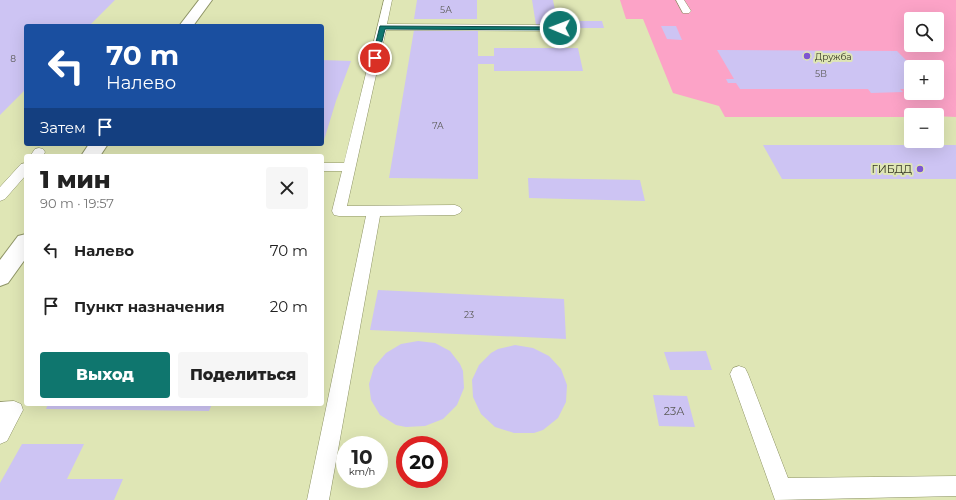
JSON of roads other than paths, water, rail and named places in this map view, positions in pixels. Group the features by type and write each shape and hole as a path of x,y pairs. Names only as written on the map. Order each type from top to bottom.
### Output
{"street":[{"path":"188,24 206,0"},
{"path":"0,277 24,245"}],"lane":[{"path":"388,0 339,211 455,210"},
{"path":"680,0 686,11"},
{"path":"382,27 560,28"},
{"path":"324,167 350,166"},
{"path":"0,196 24,169"},
{"path":"318,500 374,211"},
{"path":"739,374 784,494 956,486"},
{"path":"0,411 14,410 0,434"}],"place":[{"name":"Дружба","path":"807,56"},
{"name":"ГИБДД","path":"920,169"}]}
